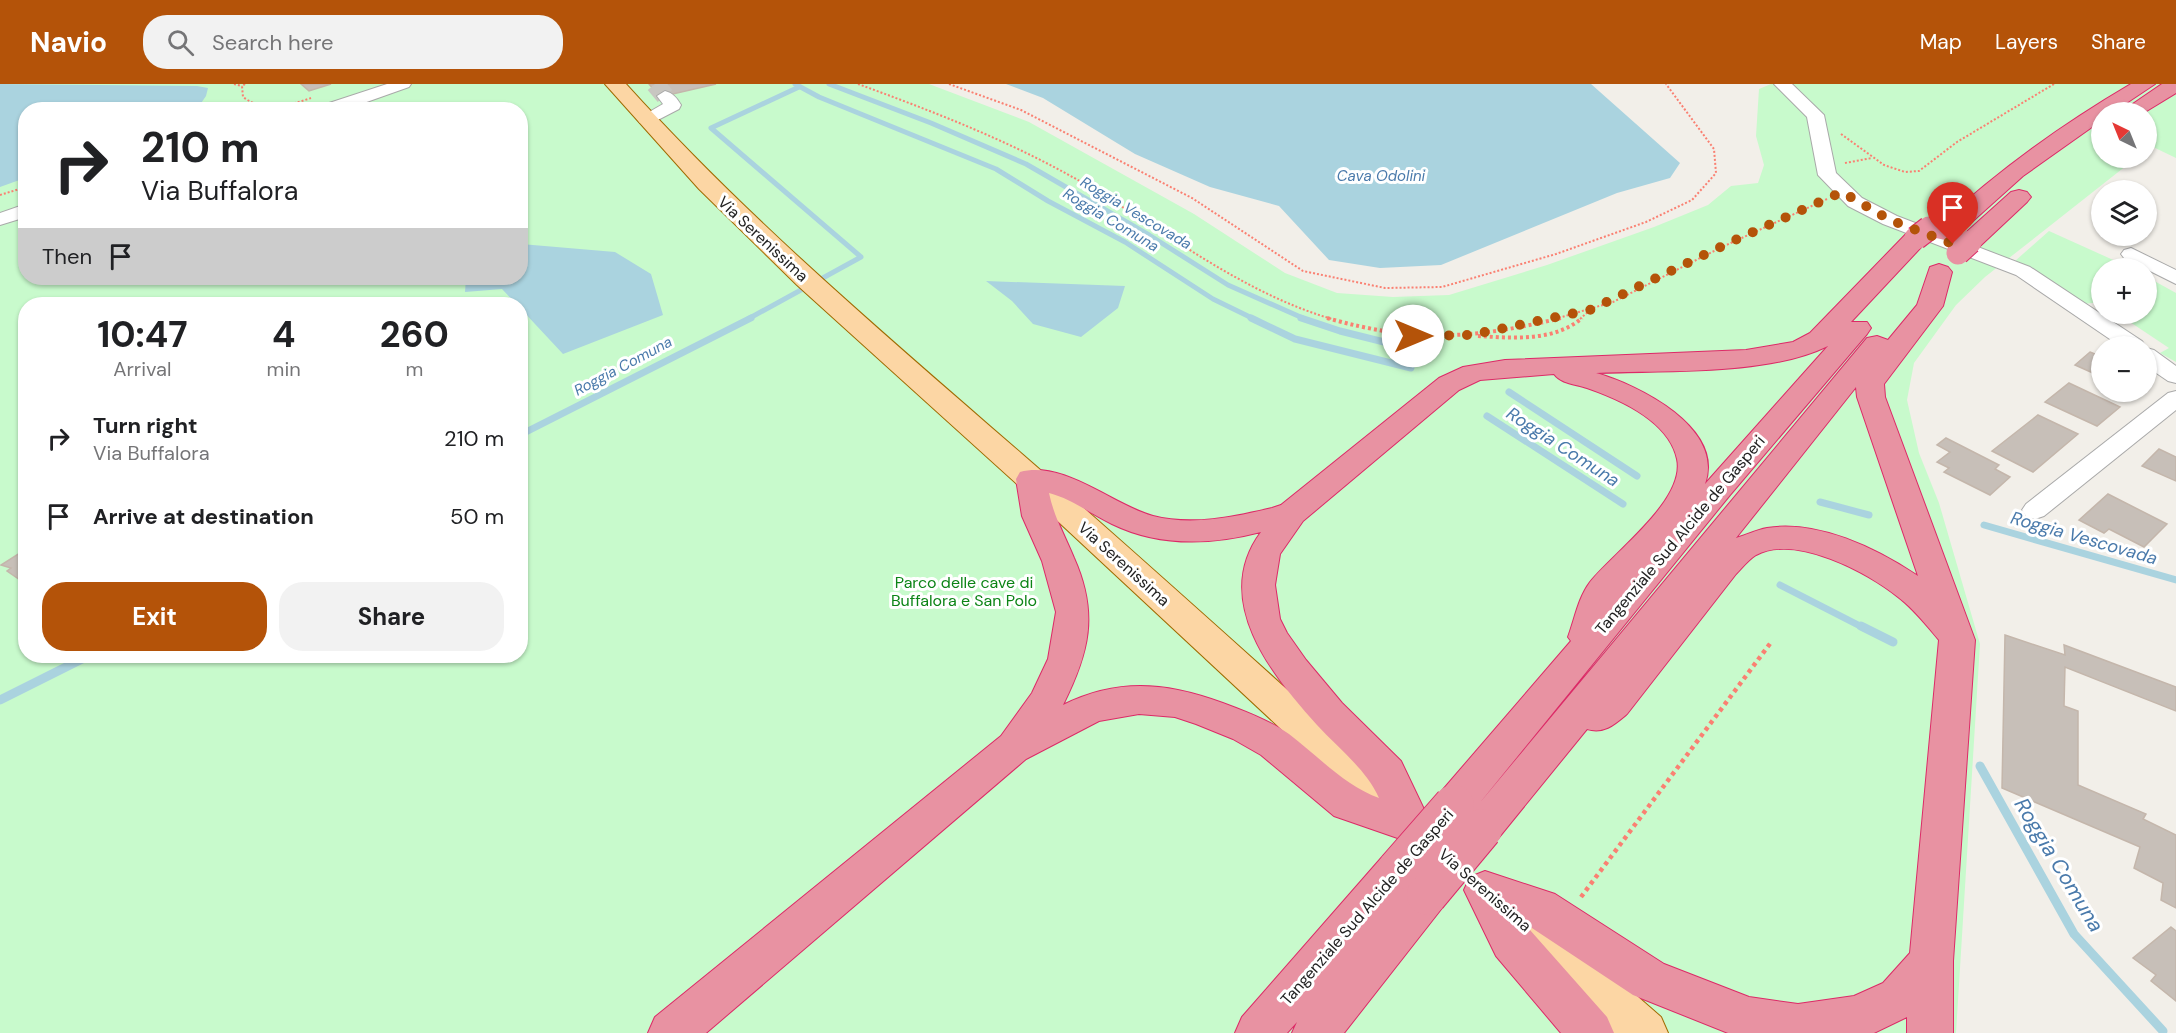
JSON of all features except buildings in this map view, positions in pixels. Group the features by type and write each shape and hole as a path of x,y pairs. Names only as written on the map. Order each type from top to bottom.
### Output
{"highway":[{"path":"1412,826 1387,772 1329,713 1293,670 1273,640 1263,619 1258,585 1264,552 1292,513 1449,384 1473,373 1534,367 1746,358 1800,349 1820,339 1941,244 1962,216 2045,150 2102,110 2145,84"},
{"path":"2147,102 2176,84"},
{"name":"Tangenziale Sud Alcide de Gasperi","path":"1258,1033 1412,882 1468,817 1581,653 1770,427 1941,244 2036,183 2091,141"},
{"path":"1930,1033 1931,961 1957,640 1871,397 1870,384 1876,373 1930,306 1941,244"},
{"name":"Tangenziale Sud Alcide de Gasperi","path":"1468,817 1545,755 1796,439 1941,244"},
{"path":"1534,367 1584,377 1617,388 1644,402 1671,423 1692,457 1693,474 1683,498 1601,592 1581,653"},
{"path":"1013,748 1046,702 1066,659 1073,612 1059,561 1038,516 1031,479 1078,492 1131,520 1167,528 1203,532 1240,528 1292,513"},
{"path":"1545,755 1614,704 1724,566 1745,547 1770,540 1793,539 1815,542 1874,565 1898,579 1928,602 1957,640"},
{"path":"671,1033 1013,748 1091,708 1139,699 1175,702 1246,728 1274,744 1348,804 1412,826"},
{"name":"Tangenziale Sud Alcide de Gasperi","path":"1315,1033 1412,882"},
{"path":"1485,890 1540,908 1649,980 1749,1019 1797,1026 1857,1018 1899,998 1931,961"},
{"path":"1485,890 1510,942 1591,1033"}],"main road":[{"name":"Via Serenissima","path":"614,84 685,163 754,231 1031,479 1412,826 1645,1033"}],"street":[{"path":"325,102 403,84"},
{"path":"373,102 424,84"},
{"path":"1782,84 1810,109 1817,121 1824,167 1833,183 1842,192 1890,220 2023,271 2119,336"},
{"path":"646,119 671,98"},
{"path":"0,219 18,213"},
{"path":"0,230 18,223"},
{"path":"2131,254 2176,278"},
{"path":"2157,363 2176,376"},
{"path":"2035,510 2176,398"}],"path":[{"path":"234,84 244,85 243,97 248,102"},
{"path":"858,84 926,109 1023,151 1161,229 1214,264 1282,301 1349,323 1413,336 1471,335 1514,338 1555,333 1581,320 1590,310"},
{"path":"949,84 1021,110 1192,198 1303,271 1385,288 1442,287 1556,254 1646,222 1692,200 1716,172 1714,149 1666,84"},
{"path":"1817,121 1841,134 1884,165 1905,172 1918,171 1957,142 2054,84"},
{"path":"0,195 18,189"},
{"path":"1471,335 1590,310 1733,241 1842,192"},
{"path":"1562,921 1772,641"}],"green space":[{"name":"Parco delle cave di Buffalora e San Polo","path":"0,84 929,84 1029,122 1194,214 1285,273 1337,293 1393,297 1449,295 1547,265 1708,205 1731,186 1758,183 1764,165 1756,136 1759,89 1771,84 2176,84 2176,158 2157,149 2157,102 2091,102 2091,168 2123,168 2108,180 2091,180 2091,193 1985,277 1956,305 1914,363 1907,400 1919,453 1939,503 1980,644 1956,1033 0,1033"},
{"path":"2049,231 2109,258 2091,258 2091,303 2084,304 2015,261"},
{"path":"2157,283 2176,293 2176,362 2160,353 2169,348 2157,340 2157,336 2151,336 2133,324 2157,324"}],"water":[{"path":"0,84 208,88 202,102 18,102 18,181 0,187"},
{"name":"Cava Odolini","path":"1006,84 1591,84 1680,163 1670,178 1617,193 1441,265 1380,268 1329,260 1279,206 1210,187 1135,154 1043,98"},
{"path":"528,245 615,252 651,274 663,315 563,354 528,316 528,297 509,297 502,289 465,292 466,285 528,285"},
{"path":"986,281 1125,286 1118,308 1081,337 1033,324 1012,301"}],"waterway":[{"name":"Roggia Comuna","path":"795,84 819,97 996,169 1048,201 1125,242 1213,299 1254,319"},
{"name":"Roggia Vescovada","path":"829,84 931,123 1026,164 1149,235 1228,285 1305,319"},
{"name":"Roggia Comuna","path":"748,319 861,257 711,128 799,87"},
{"name":"Roggia Comuna","path":"528,431 751,318"},
{"name":"Roggia Comuna","path":"1251,318 1295,339 1411,368"},
{"name":"Roggia Vescovada","path":"1301,318 1340,331 1432,354"},
{"name":"Roggia Vescovada","path":"1509,392 1637,476"},
{"name":"Roggia Comuna","path":"1487,416 1623,504"},
{"name":"Roggia Vescovada","path":"1820,502 1869,515"},
{"name":"Roggia Vescovada","path":"1984,525 2176,580"},
{"name":"Roggia Comuna","path":"1780,585 1864,628"},
{"name":"Roggia Comuna","path":"1861,626 1893,642"},
{"name":"Roggia Comuna","path":"0,700 74,663"},
{"name":"Roggia Comuna","path":"1980,766 2074,934 2163,1031"}],"tunnel":[{"path":"655,84 665,96"}],"route":[{"path":"1413,336 1471,335 1590,310 1733,241 1842,192 1855,202 1890,220 1953,244"}]}
